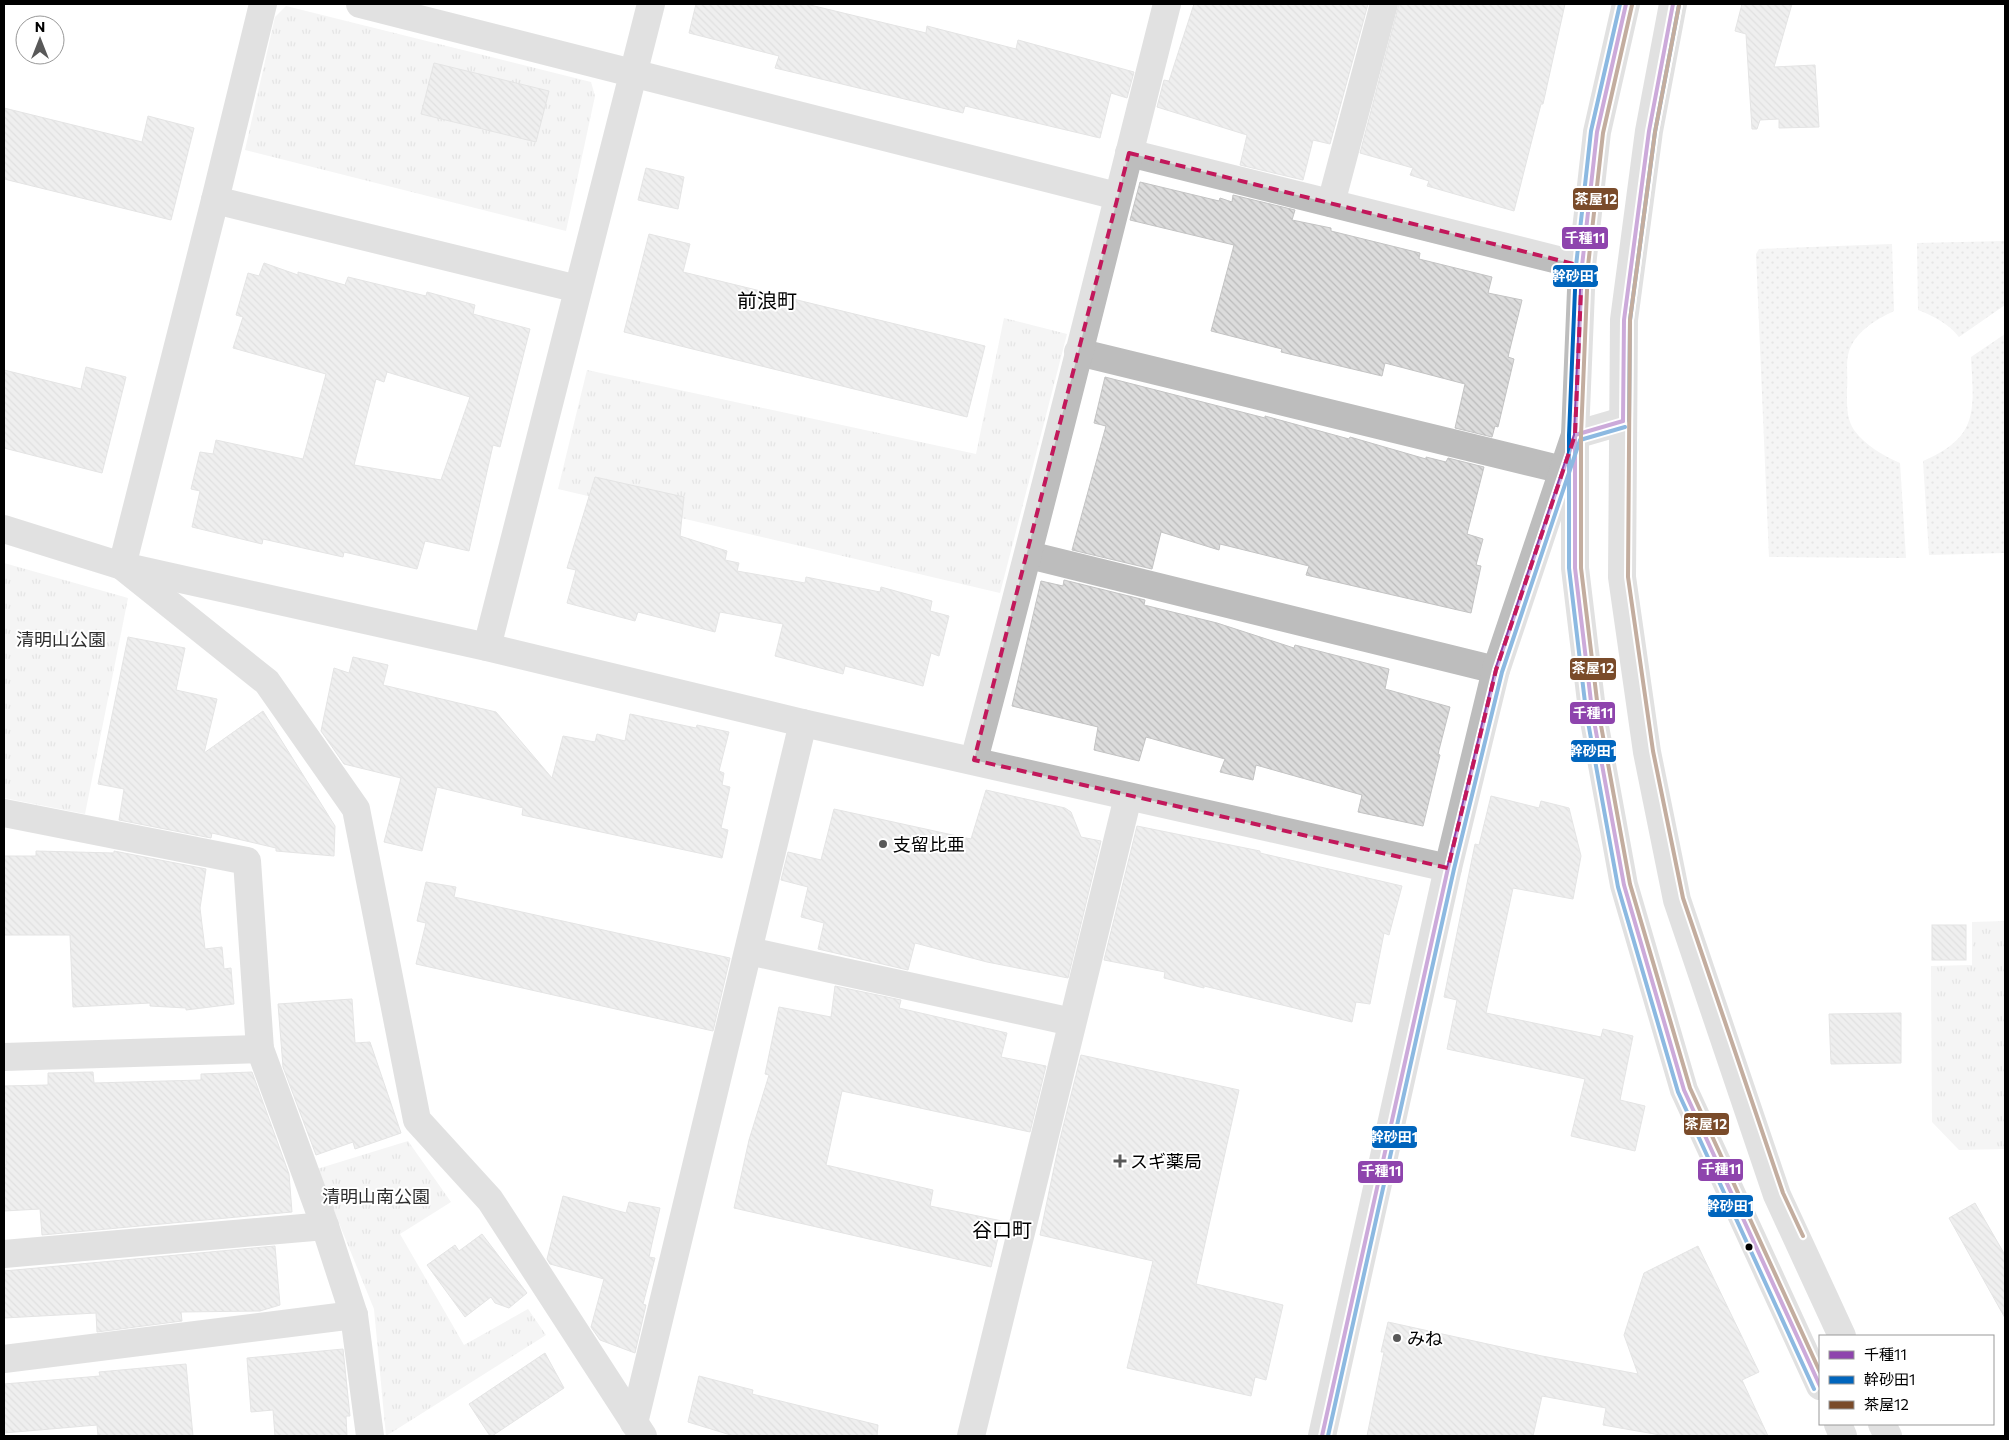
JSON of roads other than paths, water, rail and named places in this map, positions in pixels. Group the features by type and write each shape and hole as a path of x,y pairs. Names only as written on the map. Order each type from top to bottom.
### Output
{"street":[{"path":"122,566 263,4"},
{"path":"360,4 1117,196"},
{"path":"487,647 650,4"},
{"path":"974,760 1029,555 1117,196 1167,4"},
{"path":"1331,203 1384,4"},
{"path":"1626,4 1597,132 1582,266 1575,435 1576,568 1592,710 1624,885 1684,1090 1819,1384"},
{"path":"1673,4 1649,131 1624,320 1622,576 1647,752 1677,900 1777,1195 1842,1335"},
{"path":"1129,153 1582,266"},
{"path":"215,200 578,290"},
{"path":"1078,352 1563,470"},
{"path":"1575,435 1623,422"},
{"path":"1322,1436 1448,868 1496,670 1575,435"},
{"path":"4,529 122,566 487,647 803,723 1448,868"},
{"path":"1029,555 1496,670"},
{"path":"122,566 267,682 356,809 417,1120 490,1200 638,1430"},
{"path":"638,1430 803,723"},
{"path":"971,1436 1128,797"},
{"path":"4,813 247,861 260,1049 325,1226 354,1315 370,1436"},
{"path":"749,951 1072,1022"},
{"path":"4,1057 260,1049"},
{"path":"4,1254 325,1226"},
{"path":"4,1359 354,1315"}],"place":[{"name":"支留比亜","path":"883,844"},
{"name":"スギ薬局","path":"1120,1161"},
{"name":"みね","path":"1397,1338"}],"district":[{"name":"前浪町","path":"767,300"},
{"name":"谷口町","path":"1002,1229"}],"park label":[{"name":"清明山公園","path":"61,639"},
{"name":"清明山南公園","path":"376,1196"}]}
